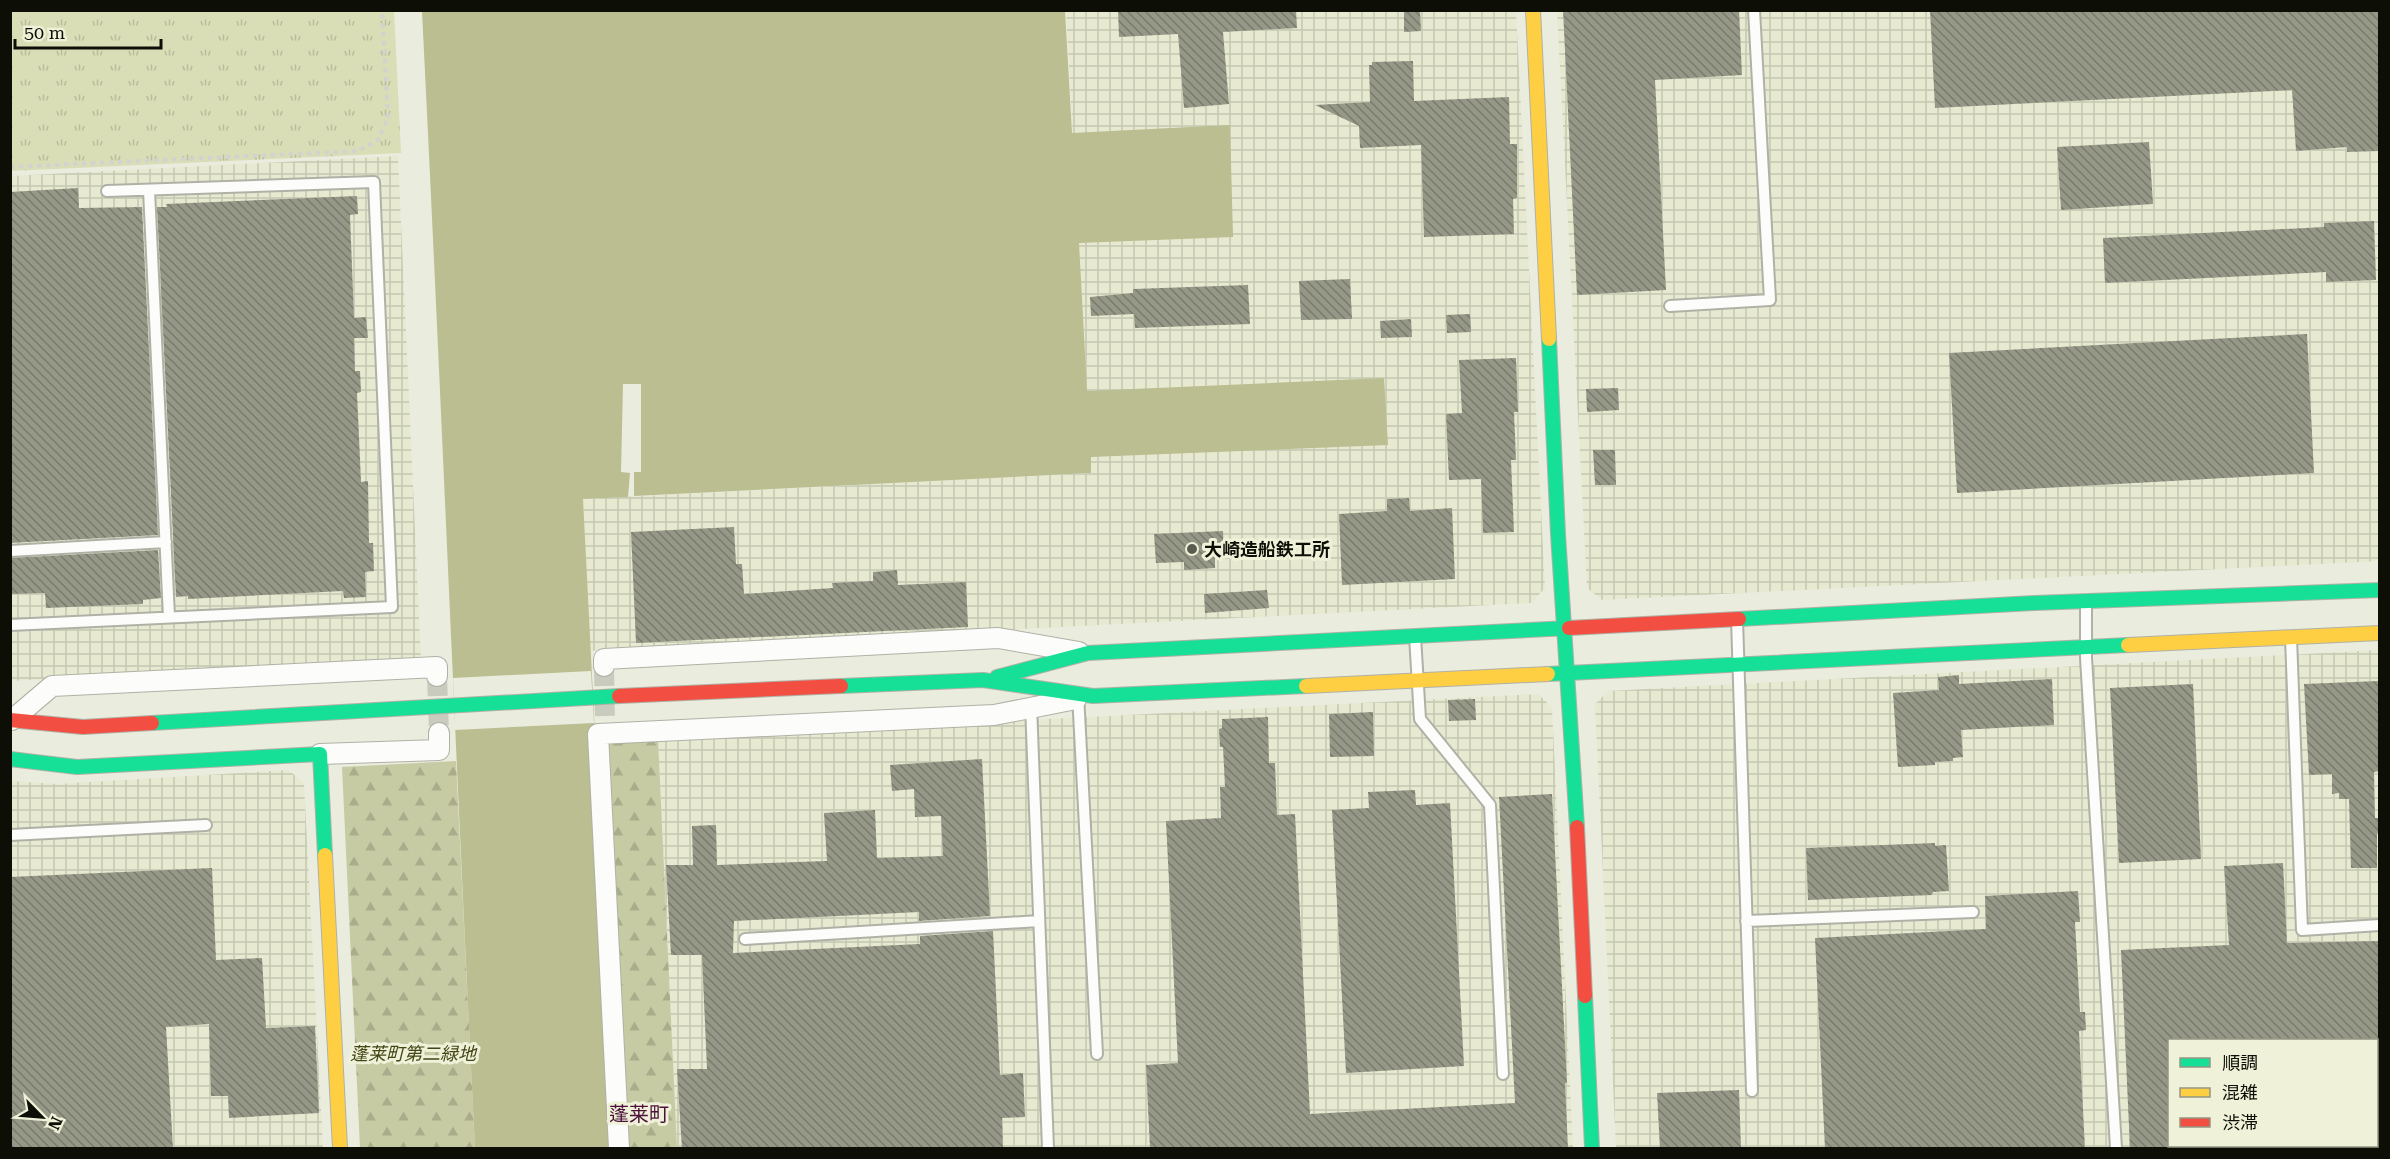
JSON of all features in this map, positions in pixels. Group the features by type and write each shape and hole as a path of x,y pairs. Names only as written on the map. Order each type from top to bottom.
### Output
{"street":[{"path":"1533,10 1592,1149"},
{"path":"984,680 1088,653 2086,601 2379,590"},
{"path":"620,1149 598,734 606,728 994,715 1083,696 2379,633"},
{"path":"604,666 604,658 998,638 1088,653"},
{"path":"11,720 52,686 437,667 437,676"},
{"path":"42,736 83,727 454,704 984,680 1083,696"},
{"path":"11,720 83,727"},
{"path":"10,759 77,766 439,750 439,733"},
{"path":"320,754 340,1149"}],"lane":[{"path":"1670,306 1770,300 1754,10"},
{"path":"10,625 392,607 374,182 107,191"},
{"path":"149,190 169,617"},
{"path":"10,550 166,542"},
{"path":"2086,601 2086,647 2116,1149"},
{"path":"1737,619 1752,1091"},
{"path":"1415,636 1420,719 1490,805 1503,1074"},
{"path":"2291,637 2302,930 2379,925"},
{"path":"1030,668 1048,1149"},
{"path":"1083,696 1097,1054"},
{"path":"10,835 206,825"},
{"path":"1746,921 1973,912"},
{"path":"745,939 1039,921"}],"path":[{"path":"10,167 358,151 378,140 388,118 382,10"}],"shaded area":[{"path":"422,11 1065,11 1072,133 1230,125 1233,237 1079,243 1087,391 1384,378 1388,445 1091,457 1091,473 634,496 634,472 641,472 641,384 623,384 621,472 630,473 628,497 583,499 616,1148 475,1148"},
{"path":"1066,11 1516,11 1545,588 1531,603 590,651 583,499 1091,473"},
{"path":"1557,11 2379,11 2379,561 1602,600 1587,588"},
{"path":"398,156 421,661 11,681 11,176"},
{"path":"2379,650 2379,1148 1616,1148 1595,704 1608,691"},
{"path":"1538,694 1552,707 1573,1148 677,1148 658,739"},
{"path":"289,770 304,784 323,1148 11,1148 10,781 57,784"}],"green space":[{"path":"10,11 394,11 401,153 11,171"},
{"path":"658,739 677,1148 627,1148 606,749 609,743"},
{"name":"蓬莱町第二緑地","path":"456,761 475,1148 360,1148 342,767"}],"pier":[{"path":"591,671 594,723 455,730 453,678"}],"building":[{"path":"1118,10 1296,10 1297,28 1223,32 1229,104 1184,108 1178,34 1119,37"},
{"path":"1404,10 1420,10 1421,31 1404,32"},
{"path":"1563,10 1739,10 1742,75 1655,80 1666,290 1577,295"},
{"path":"1930,10 2379,10 2379,151 2347,152 2347,147 2296,151 2292,90 1935,108"},
{"path":"1413,61 1414,101 1509,97 1510,144 1517,144 1517,198 1513,199 1514,234 1424,237 1421,145 1360,148 1359,126 1315,105 1370,102 1369,65 1372,65 1372,62"},
{"path":"2149,142 2153,204 2061,210 2057,147"},
{"path":"78,188 79,208 142,207 158,535 10,543 10,192"},
{"path":"357,196 358,214 350,215 354,318 366,317 368,338 354,338 355,371 360,371 361,392 357,393 361,482 368,481 369,543 373,543 374,571 365,572 366,597 344,598 343,591 188,599 188,596 176,597 157,207 167,207 166,204"},
{"path":"2374,221 2376,280 2326,282 2326,272 2105,283 2103,238 2324,227 2324,223"},
{"path":"1350,279 1352,319 1301,320 1299,281"},
{"path":"1248,285 1250,324 1135,328 1134,314 1091,316 1090,297 1133,293 1133,289"},
{"path":"1470,314 1471,332 1447,333 1446,315"},
{"path":"1411,319 1412,337 1381,338 1380,321"},
{"path":"2307,334 2314,473 1957,493 1949,353"},
{"path":"1516,358 1518,412 1514,412 1516,460 1511,460 1514,532 1483,533 1481,479 1449,480 1446,414 1462,413 1459,360"},
{"path":"1618,388 1619,410 1587,412 1586,389"},
{"path":"1593,450 1615,450 1616,485 1595,485"},
{"path":"1409,498 1410,511 1452,508 1455,579 1342,585 1339,514 1387,511 1387,499"},
{"path":"734,527 736,564 742,564 744,594 833,588 832,583 873,581 873,572 897,570 898,585 966,582 968,627 636,643 631,532"},
{"path":"1223,531 1224,557 1215,558 1215,568 1184,570 1184,562 1156,563 1154,534"},
{"path":"158,550 161,598 143,600 143,604 46,608 45,593 10,594 10,558"},
{"path":"1267,590 1269,608 1205,613 1204,594"},
{"path":"1959,675 1959,684 2052,679 2054,725 1961,730 1963,757 1953,758 1953,761 1935,762 1935,765 1898,767 1893,693 1939,690 1938,677"},
{"path":"2379,681 2379,771 2374,772 2375,818 2379,818 2377,868 2351,868 2349,799 2339,799 2339,793 2332,794 2332,774 2309,775 2304,684"},
{"path":"2193,684 2201,859 2119,863 2110,688"},
{"path":"1475,699 1476,720 1449,721 1448,700"},
{"path":"1373,712 1374,756 1330,757 1329,714"},
{"path":"1268,717 1269,763 1275,763 1277,815 1295,814 1310,1114 1515,1103 1499,797 1552,794 1567,1083 1565,1083 1568,1149 1150,1149 1146,1065 1178,1063 1166,821 1221,818 1220,787 1225,787 1223,747 1220,747 1219,729 1222,728 1222,719"},
{"path":"982,759 990,916 919,921 919,912 734,921 733,953 920,944 920,936 993,931 1000,1075 1023,1073 1025,1117 1002,1118 1003,1149 682,1149 677,1069 707,1069 702,955 671,955 666,865 693,865 692,826 716,825 717,865 827,861 824,813 875,810 877,858 943,856 941,816 915,817 914,789 892,791 890,765"},
{"path":"1415,790 1416,805 1450,803 1464,1066 1346,1073 1332,810 1369,808 1368,792"},
{"path":"1935,843 1935,846 1946,845 1949,891 1933,892 1932,895 1808,900 1806,848"},
{"path":"2283,863 2287,943 2379,941 2379,1041 2378,1039 2168,1039 2169,1149 2130,1149 2121,950 2229,945 2224,866"},
{"path":"212,868 216,960 262,958 266,1028 315,1026 319,1113 229,1118 228,1096 211,1096 209,1024 166,1027 173,1149 10,1149 10,877"},
{"path":"2078,891 2080,922 2075,922 2080,1012 2085,1012 2086,1030 2079,1031 2085,1149 1825,1149 1815,938 1986,929 1985,896"},
{"path":"1739,1090 1741,1149 1660,1149 1657,1093"}],"tunnel":[{"path":"604,666 605,723"},
{"path":"437,676 439,733"}],"traffic: fast":[{"path":"1549,339 1558,534 1577,827"},
{"path":"1739,619 2035,603 2380,590"},
{"path":"997,677 1088,653 1569,628"},
{"path":"1548,674 2128,645"},
{"path":"841,686 983,680 1093,696 1306,686"},
{"path":"152,723 619,696"},
{"path":"10,759 77,767 320,754 325,855"},
{"path":"1585,996 1592,1148"}],"traffic: slow":[{"path":"1533,10 1549,339"},
{"path":"2128,645 2380,633"},
{"path":"1306,686 1548,674"},
{"path":"325,855 340,1148"}],"traffic: jam":[{"path":"1569,628 1739,619"},
{"path":"619,696 841,686"},
{"path":"10,720 83,727 152,723"},
{"path":"1577,827 1585,996"}],"place":[{"name":"大崎造船鉄工所","path":"1192,549"}],"district":[{"name":"蓬莱町","path":"639,1114"}]}
